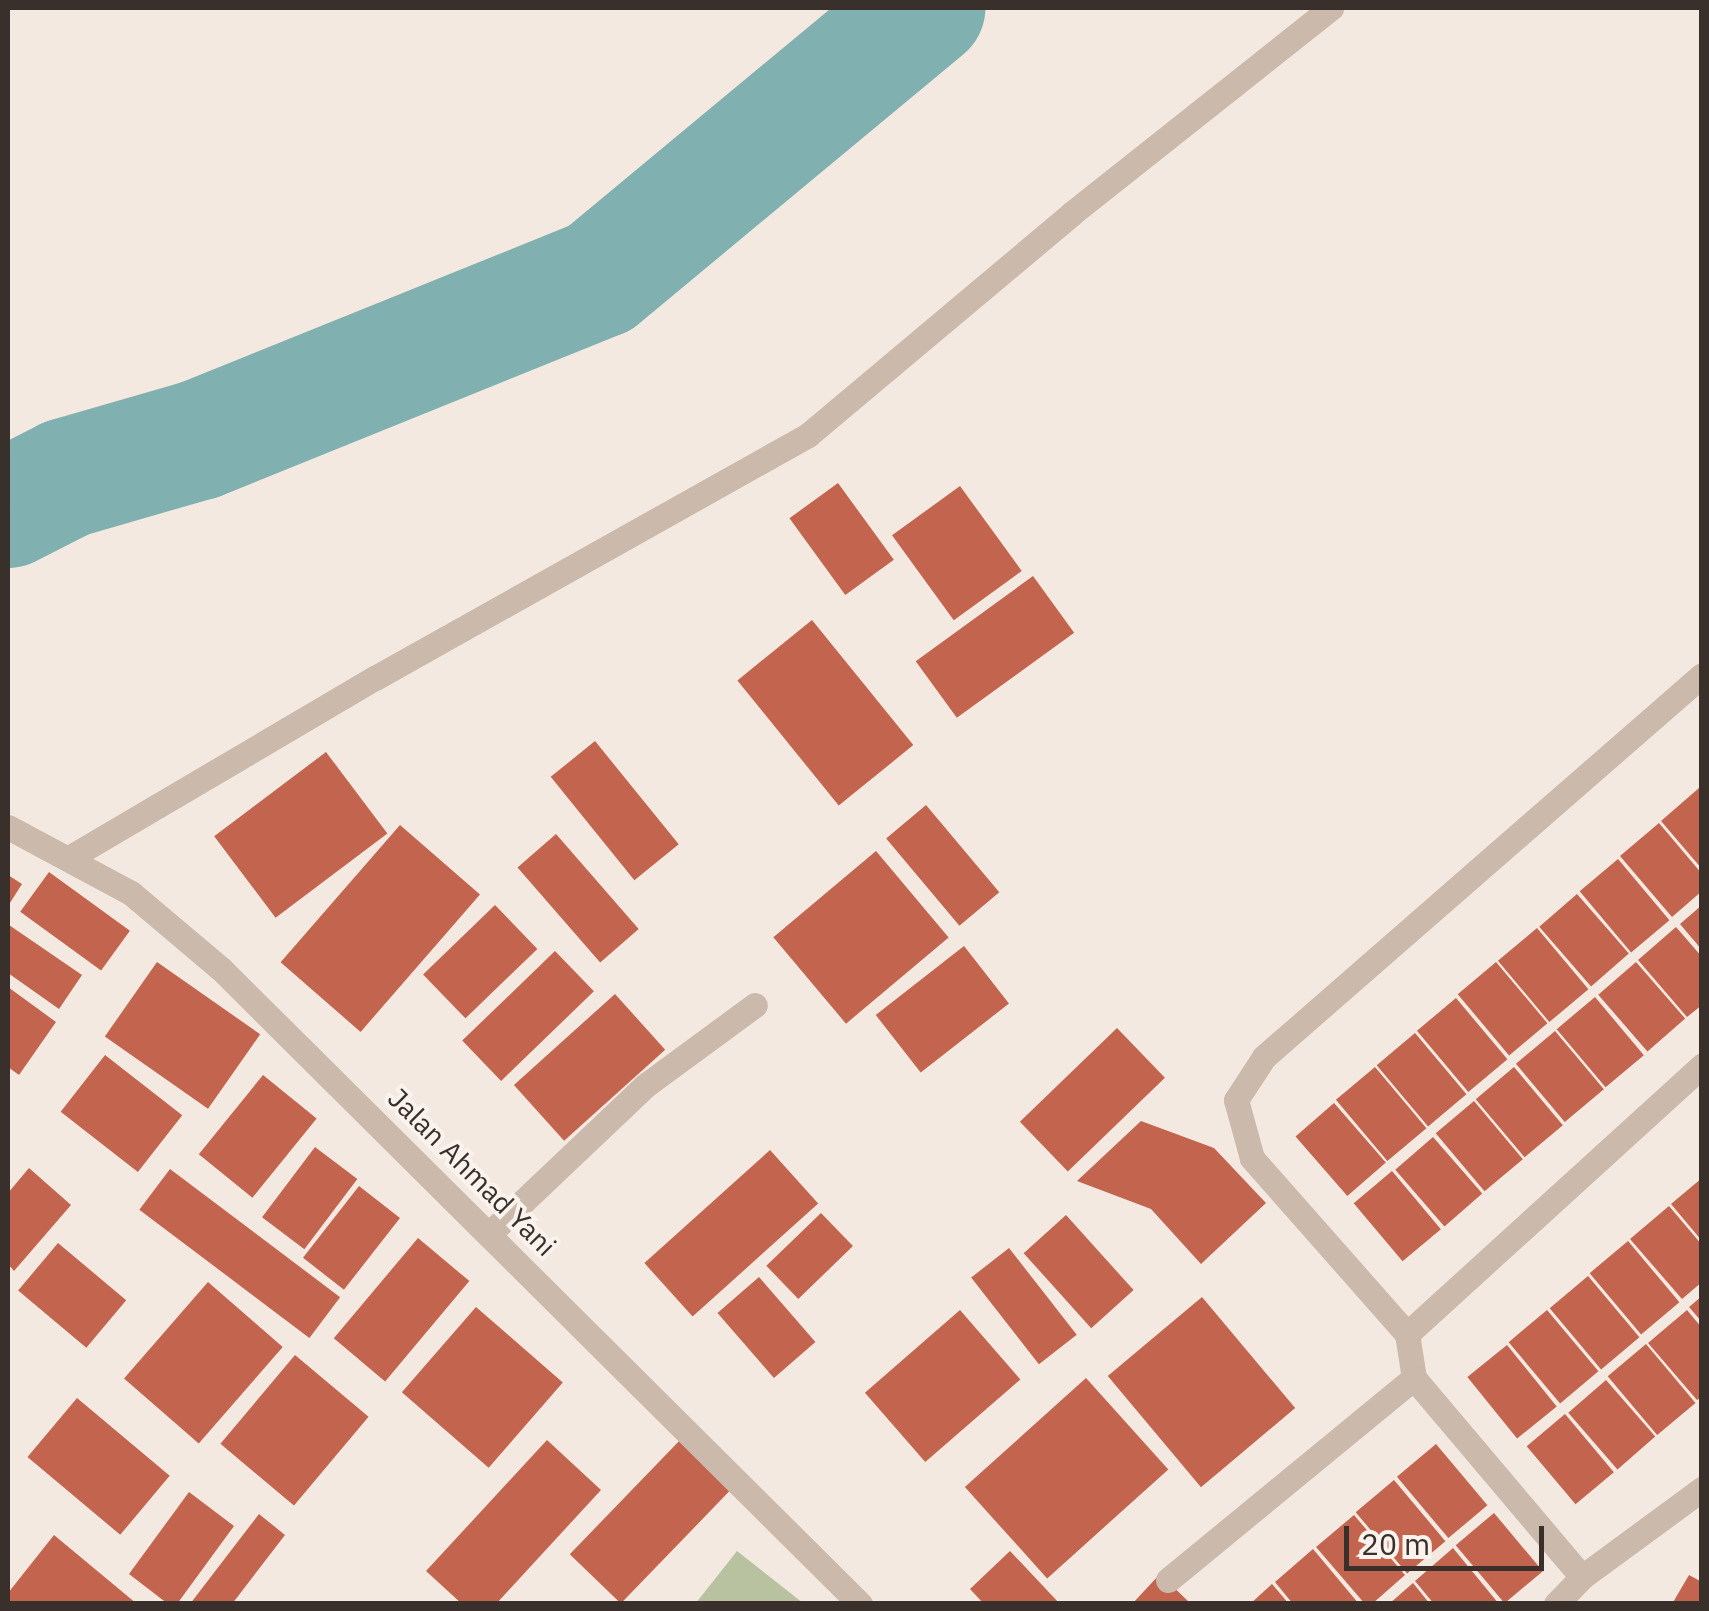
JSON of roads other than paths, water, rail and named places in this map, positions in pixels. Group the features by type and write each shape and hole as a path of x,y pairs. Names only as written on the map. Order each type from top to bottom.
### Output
{"street":[{"path":"69,858 375,678 808,435 1071,214 1331,8"},
{"path":"1582,1577 1414,1378 1407,1334 1252,1158 1236,1100 1264,1057 1702,675"},
{"name":"Jalan Ahmad Yani","path":"8,827 132,893 221,969 491,1232 860,1604"},
{"path":"491,1232 646,1085 755,1005"},
{"path":"1407,1334 1702,1066"},
{"path":"1168,1580 1414,1378"},
{"path":"1556,1604 1582,1577 1702,1489"}],"waterway":[{"path":"8,508 67,478 199,440 600,278 925,8"}]}
